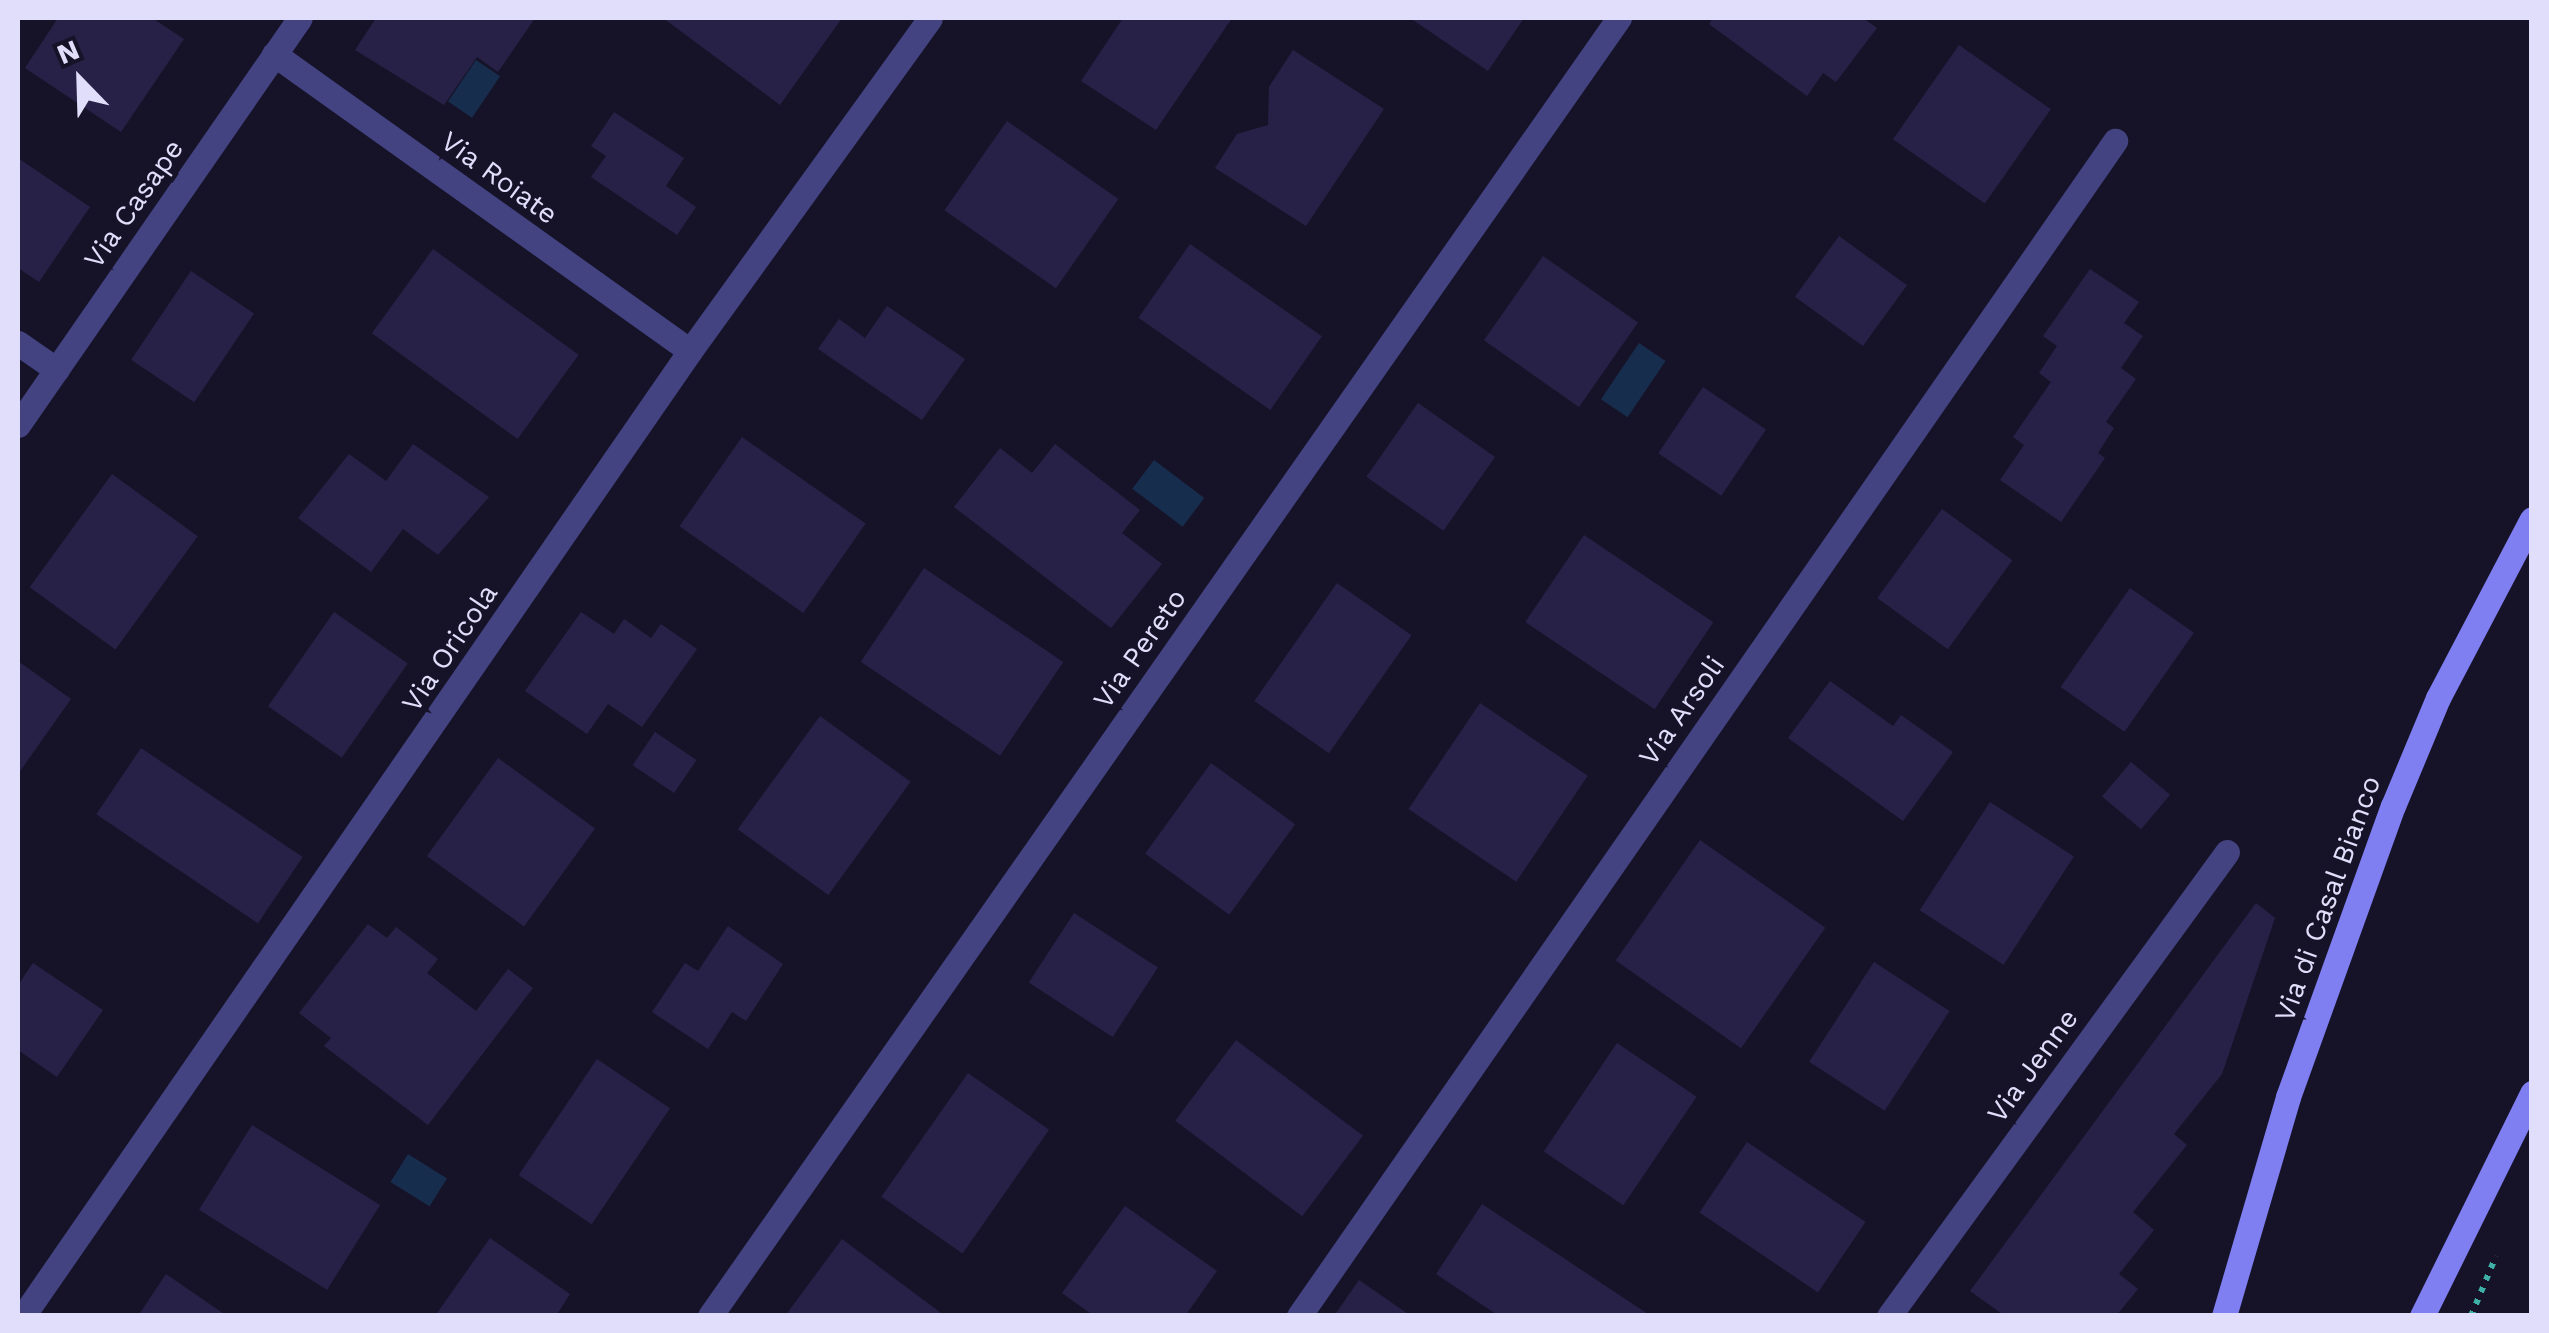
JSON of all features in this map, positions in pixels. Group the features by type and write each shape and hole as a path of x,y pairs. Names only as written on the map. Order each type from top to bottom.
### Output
{"main road":[{"name":"Via di Casal Bianco","path":"2224,1316 2288,1097 2392,806 2452,671 2532,520"},
{"path":"2422,1316 2532,1094"}],"street":[{"name":"Via Casape","path":"18,425 300,18"},
{"name":"Via Oricola","path":"24,1316 690,351 930,18"},
{"name":"Via Pereto","path":"710,1316 1618,18"},
{"name":"Via Roiate","path":"274,54 690,351"},
{"name":"Via Arsoli","path":"1299,1316 2115,141"},
{"path":"18,343 57,370"},
{"name":"Via Jenne","path":"1889,1316 2227,852"}],"water":[{"path":"476,60 500,76 472,118 448,101"},
{"path":"1639,343 1666,361 1628,417 1601,399"},
{"path":"1154,460 1204,498 1183,527 1132,489"},
{"path":"408,1154 447,1178 430,1206 391,1182"}],"building":[{"path":"58,18 152,18 184,39 121,132 25,68"},
{"path":"376,18 535,18 498,72 477,57 444,105 355,50"},
{"path":"663,18 842,18 780,105"},
{"path":"1123,18 1232,18 1156,130 1081,81"},
{"path":"1410,18 1524,18 1488,71"},
{"path":"1713,18 1863,18 1877,28 1836,82 1823,73 1807,96 1709,24"},
{"path":"1959,45 2051,109 1985,203 1893,139"},
{"path":"1293,50 1384,109 1306,226 1215,168 1237,134 1268,125 1269,87"},
{"path":"614,112 684,158 666,186 696,207 677,235 591,177 606,156 591,146"},
{"path":"1007,121 1118,199 1056,288 944,210"},
{"path":"18,158 90,207 39,282 18,268"},
{"path":"1839,236 1907,285 1863,346 1795,297"},
{"path":"1190,244 1322,336 1270,410 1138,318"},
{"path":"433,249 579,355 517,439 372,333"},
{"path":"1543,256 1638,323 1579,407 1484,340"},
{"path":"2090,269 2139,302 2124,323 2143,336 2121,368 2136,379 2106,422 2114,428 2098,453 2105,458 2061,522 2000,480 2024,445 2013,437 2051,382 2039,373 2057,346 2043,336"},
{"path":"191,271 254,313 194,402 131,360"},
{"path":"887,306 965,359 922,420 818,349 839,319 865,338"},
{"path":"1703,387 1766,429 1721,496 1658,453"},
{"path":"1418,403 1495,457 1443,531 1366,477"},
{"path":"742,437 866,524 803,613 679,526"},
{"path":"413,444 489,497 438,555 403,529 371,572 298,518 349,454 386,481"},
{"path":"1055,444 1140,510 1122,533 1162,564 1111,628 954,507 1000,448 1032,473"},
{"path":"112,474 198,536 115,650 30,587"},
{"path":"1942,509 2012,560 1948,649 1877,598"},
{"path":"1584,535 1713,622 1655,709 1525,622"},
{"path":"924,568 1063,662 1000,756 861,662"},
{"path":"1337,583 1412,635 1329,753 1254,701"},
{"path":"2130,588 2194,633 2124,732 2061,687"},
{"path":"334,612 408,664 342,758 268,706"},
{"path":"581,612 614,634 624,619 651,638 661,624 697,649 642,727 608,704 587,734 525,691"},
{"path":"18,661 71,699 18,774"},
{"path":"1830,681 1893,726 1901,715 1953,752 1903,821 1788,738"},
{"path":"1480,703 1588,776 1516,882 1408,809"},
{"path":"820,716 911,782 828,895 738,829"},
{"path":"655,732 696,760 674,793 633,765"},
{"path":"141,748 303,857 258,923 96,814"},
{"path":"498,758 595,829 524,926 427,856"},
{"path":"2131,762 2170,795 2141,829 2102,796"},
{"path":"1211,763 1295,824 1229,915 1145,854"},
{"path":"1990,802 2074,856 2004,965 1920,910"},
{"path":"1700,840 1825,928 1741,1048 1616,960"},
{"path":"2256,903 2275,918 2222,1074 2174,1134 2187,1145 2133,1212 2154,1230 2119,1274 2138,1289 2116,1316 2005,1316 1970,1291"},
{"path":"1074,913 1158,967 1113,1037 1029,983"},
{"path":"368,924 387,938 396,927 438,959 427,973 476,1011 508,969 533,988 428,1125 324,1046 331,1038 299,1013"},
{"path":"728,926 783,964 746,1021 732,1012 708,1049 652,1012 685,963 698,971"},
{"path":"1874,962 1949,1011 1885,1111 1809,1062"},
{"path":"33,963 103,1010 57,1077 18,1050 18,985"},
{"path":"1236,1040 1363,1136 1302,1216 1175,1121"},
{"path":"1617,1043 1697,1097 1623,1205 1544,1152"},
{"path":"597,1059 670,1108 592,1224 519,1175"},
{"path":"968,1073 1049,1130 962,1253 881,1197"},
{"path":"252,1125 380,1205 327,1290 199,1210"},
{"path":"1747,1142 1866,1222 1818,1292 1699,1212"},
{"path":"1482,1204 1651,1316 1499,1316 1436,1274"},
{"path":"1125,1206 1217,1271 1185,1316 1094,1316 1062,1293"},
{"path":"490,1238 570,1294 556,1316 435,1316"},
{"path":"842,1239 945,1316 785,1316"},
{"path":"166,1274 227,1316 138,1316"},
{"path":"1359,1280 1411,1316 1334,1316"}]}
